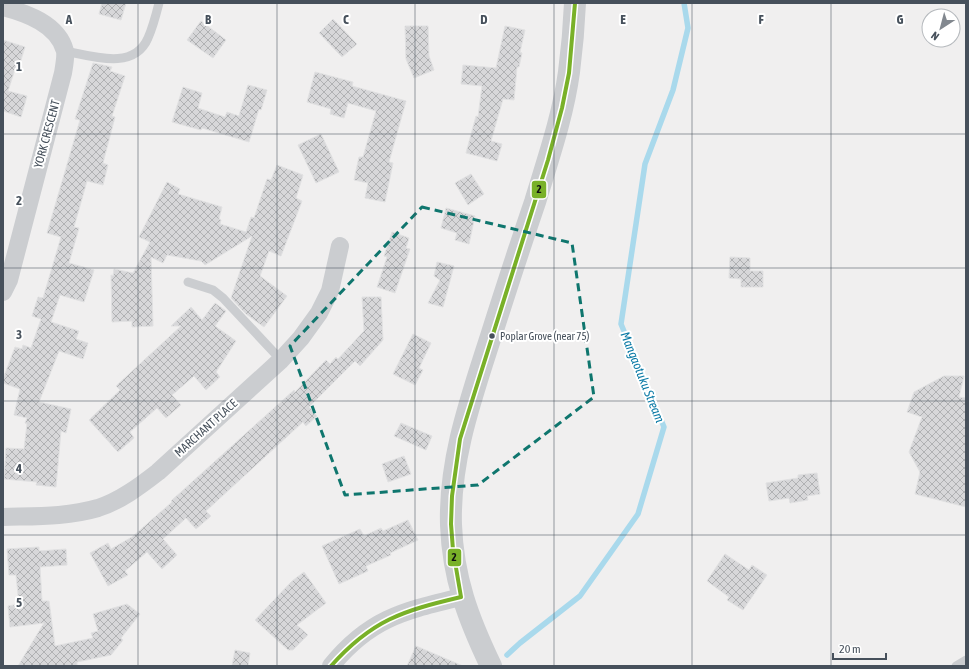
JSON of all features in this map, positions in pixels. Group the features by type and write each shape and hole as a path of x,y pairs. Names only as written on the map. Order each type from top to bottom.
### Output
{"street":[{"path":"491,666 476,635 461,597 453,550 451,524 452,496 460,439 548,160 562,108 569,72 575,3"},
{"path":"3,7 24,12 47,26 58,38 65,51"},
{"name":"YORK CRESCENT","path":"3,292 9,280 63,73 65,51"},
{"name":"MARCHANT PLACE","path":"3,517 73,514 99,508 119,499 158,472 281,360 301,338 319,313 330,290 340,246"},
{"path":"331,666 346,648 366,632 389,618 414,608 461,597"}],"lane":[{"path":"65,51 116,60 131,56 138,52 148,40 159,3"},
{"path":"188,282 213,290 218,294 281,360"},
{"path":"956,666 966,660"}],"highlighted area":[{"path":"422,207 572,243 594,397 478,485 345,495 290,346"}],"building":[{"path":"102,3 126,3 121,20 99,14"},
{"path":"333,19 357,44 342,57 319,33"},
{"path":"201,21 226,40 213,58 187,40"},
{"path":"405,26 428,26 429,56 434,70 414,78 406,59"},
{"path":"505,26 525,30 520,52 522,53 519,67 517,67 514,100 503,99 491,141 502,144 497,161 466,153 476,116 478,117 482,86 461,84 463,65 496,68"},
{"path":"3,40 25,47 20,63 17,63 8,91 27,96 21,117 3,111"},
{"path":"93,63 112,67 110,71 125,76 112,116 115,117 103,163 108,165 103,185 87,181 74,227 79,228 69,263 94,270 84,302 60,295 51,322 79,331 76,339 88,343 83,359 59,351 39,402 71,409 66,433 61,431 56,487 36,485 37,482 4,479 6,448 24,449 27,424 25,423 27,418 14,415 20,389 3,383 3,379 15,347 22,349 23,345 31,348 41,319 32,316 38,297 43,298 61,237 47,233 80,120 75,119"},
{"path":"315,72 353,82 352,86 406,101 389,162 393,163 385,202 365,198 368,183 354,180 359,157 363,157 376,111 348,103 344,118 330,114 331,109 307,102"},
{"path":"248,85 267,90 261,110 259,109 249,142 202,128 201,130 172,122 183,87 202,93 198,108 225,117 227,112 239,116"},
{"path":"321,134 339,172 316,183 298,145"},
{"path":"277,165 303,175 296,198 302,201 281,256 269,251 260,276 287,296 264,327 246,314 231,298 252,236 205,265 201,261 167,255 163,263 151,257 153,326 132,327 132,321 112,322 111,275 113,276 114,269 133,273 150,242 139,237 167,182 180,189 178,194 222,207 219,219 221,220 220,224 246,232 251,217 254,218 267,179 271,180"},
{"path":"471,174 484,194 468,205 455,183"},
{"path":"446,208 475,216 469,244 455,240 457,233 441,228"},
{"path":"392,232 409,238 406,248 410,249 395,293 377,287 387,257 384,256"},
{"path":"730,257 750,258 750,271 763,271 763,287 741,287 741,279 729,278"},
{"path":"437,262 454,266 443,307 428,303 440,280 434,276"},
{"path":"362,297 381,297 383,340 360,366 355,361 309,407 317,416 306,426 303,422 206,511 211,516 196,529 186,518 163,539 177,555 162,569 147,552 125,571 128,575 108,586 90,553 108,543 111,549 132,537 294,390 295,392 326,360 330,364 336,357 338,359 364,331"},
{"path":"215,303 226,311 215,326 236,341 216,372 220,377 206,390 194,376 172,395 181,405 166,418 157,408 130,432 134,438 118,452 89,420 120,390 116,386 181,326 171,326 191,307 202,320"},
{"path":"413,334 431,343 419,368 423,370 415,385 393,374"},
{"path":"944,376 964,376 959,397 966,398 966,507 915,494 920,472 909,452 922,417 907,412 914,392"},
{"path":"401,423 432,436 426,450 394,436"},
{"path":"404,456 411,474 388,482 382,464"},
{"path":"817,473 820,494 807,496 808,500 790,503 789,498 769,501 766,483 798,478 798,475"},
{"path":"408,520 418,540 390,553 391,555 366,566 368,571 339,584 322,546 360,529 364,536 381,528 383,531"},
{"path":"39,547 39,551 66,549 67,565 40,567 42,601 49,601 55,646 93,638 91,633 98,631 93,614 127,604 140,614 121,638 123,640 111,655 77,662 77,666 18,666 44,623 10,627 8,606 19,604 16,575 9,575 7,549"},
{"path":"725,554 749,570 752,565 767,575 743,610 727,600 729,597 707,581"},
{"path":"304,572 326,603 297,625 308,635 293,650 288,650 255,620 292,581"},
{"path":"416,646 463,666 407,666"},
{"path":"235,650 250,653 248,666 232,666"}],"waterway":[{"name":"Mangaotuku Stream","path":"507,655 580,596 638,514 664,427 621,324 645,164 673,90 688,28 684,3"}],"transit line":[{"name":"2","path":"331,666 360,638 389,620 422,607 461,597 453,550 451,524 452,496 460,439 548,160 562,108 569,73 575,3"}],"place":[{"name":"Poplar Grove (near 75)","path":"492,336"}]}
